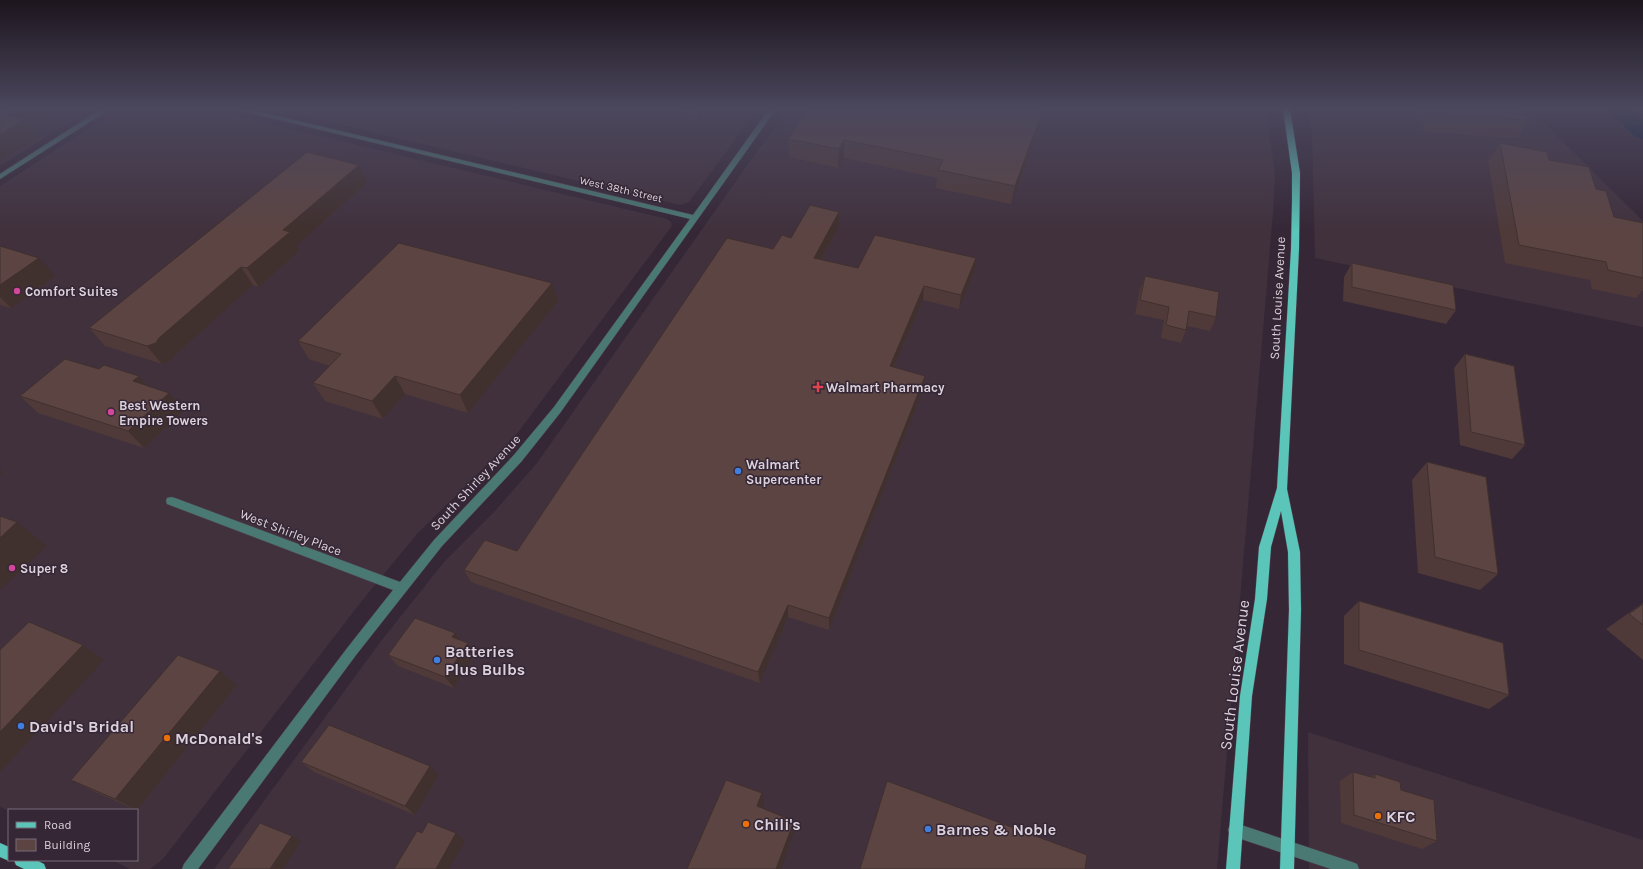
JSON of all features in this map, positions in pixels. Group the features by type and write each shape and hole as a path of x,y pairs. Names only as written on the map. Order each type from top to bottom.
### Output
{"main road":[{"name":"South Louise Avenue","path":"1233,869 1246,696 1261,599 1266,547 1282,488 1295,249 1296,173 1293,150"},
{"name":"South Louise Avenue","path":"1282,488 1294,552 1295,603 1287,869"},
{"path":"23,861 39,869"}],"street":[{"path":"0,177 44,150"},
{"name":"West 38th Street","path":"405,150 695,218"},
{"name":"South Shirley Avenue","path":"189,869 401,588 438,543 517,459 558,410 744,150"},
{"name":"West Shirley Place","path":"171,501 401,588"},
{"path":"1235,830 1352,869"}],"shaded area":[{"path":"0,150 26,150 0,166"},
{"path":"56,150 377,150 667,219 671,222 672,226 519,431 496,456 417,534 361,602 163,859 150,869 130,869 113,861 138,861 138,809 8,809 8,811 0,807 0,186"},
{"path":"446,150 728,150 689,202 680,205"},
{"path":"758,150 1272,150 1275,174 1273,213 1217,869 214,869 381,641 444,562 494,512 537,463"},
{"path":"1312,150 1571,150 1643,221 1643,327 1315,258"},
{"path":"1308,732 1643,840 1643,869 1309,869"}],"building":[{"path":"891,150 1028,150 1015,186 938,170 943,160"},
{"path":"1501,150 1534,150 1547,152 1549,160 1589,167 1596,189 1606,191 1614,217 1643,223 1643,278 1608,270 1606,262 1519,245"},
{"path":"307,152 359,165 283,230 290,232 247,268 241,267 159,338 156,343 147,346 89,328"},
{"name":"Walmart Supercenter","path":"810,205 839,212 814,258 858,268 875,235 976,258 961,295 924,286 890,366 925,376 829,618 788,605 758,672 464,570 485,540 517,551 727,238 773,249 782,235 791,238"},
{"path":"399,243 552,283 460,395 395,376 372,401 313,383 341,354 298,341"},
{"path":"0,246 39,258 0,285"},
{"path":"1352,263 1453,285 1456,310 1352,287"},
{"path":"1145,276 1219,292 1216,317 1189,311 1186,330 1166,325 1169,307 1140,300"},
{"path":"1465,354 1514,366 1525,445 1471,432"},
{"path":"65,359 99,369 104,365 139,376 133,381 169,393 128,431 20,396"},
{"path":"1427,462 1486,477 1498,574 1435,557"},
{"path":"0,516 17,522 0,538"},
{"path":"1359,601 1503,643 1509,695 1359,650"},
{"path":"1643,604 1643,625 1629,614"},
{"name":"Batteries Plus Bulbs","path":"415,618 455,633 452,637 468,643 445,677 388,655"},
{"path":"29,622 83,645 0,732 0,650"},
{"path":"178,655 220,671 115,799 71,780"},
{"path":"329,725 430,766 405,806 301,762"},
{"path":"1353,772 1375,778 1375,774 1400,782 1401,790 1434,800 1437,841 1354,815"},
{"name":"Chili's","path":"726,780 762,793 757,806 794,821 776,869 687,869"},
{"name":"Barnes & Noble","path":"887,781 1087,855 1085,869 860,869"},
{"path":"428,822 456,833 436,869 394,869 417,831 422,833"},
{"path":"260,823 292,836 270,869 228,869"}],"place":[{"name":"Comfort Suites","path":"17,291"},
{"name":"Walmart Pharmacy","path":"818,387"},
{"name":"Best Western Empire Towers","path":"111,412"},
{"name":"Walmart Supercenter","path":"738,471"},
{"name":"Super 8","path":"12,568"},
{"name":"Batteries Plus Bulbs","path":"437,660"},
{"name":"David's Bridal","path":"21,726"},
{"name":"McDonald's","path":"167,738"},
{"name":"KFC","path":"1378,816"},
{"name":"Chili's","path":"746,824"},
{"name":"Barnes & Noble","path":"928,829"}]}
